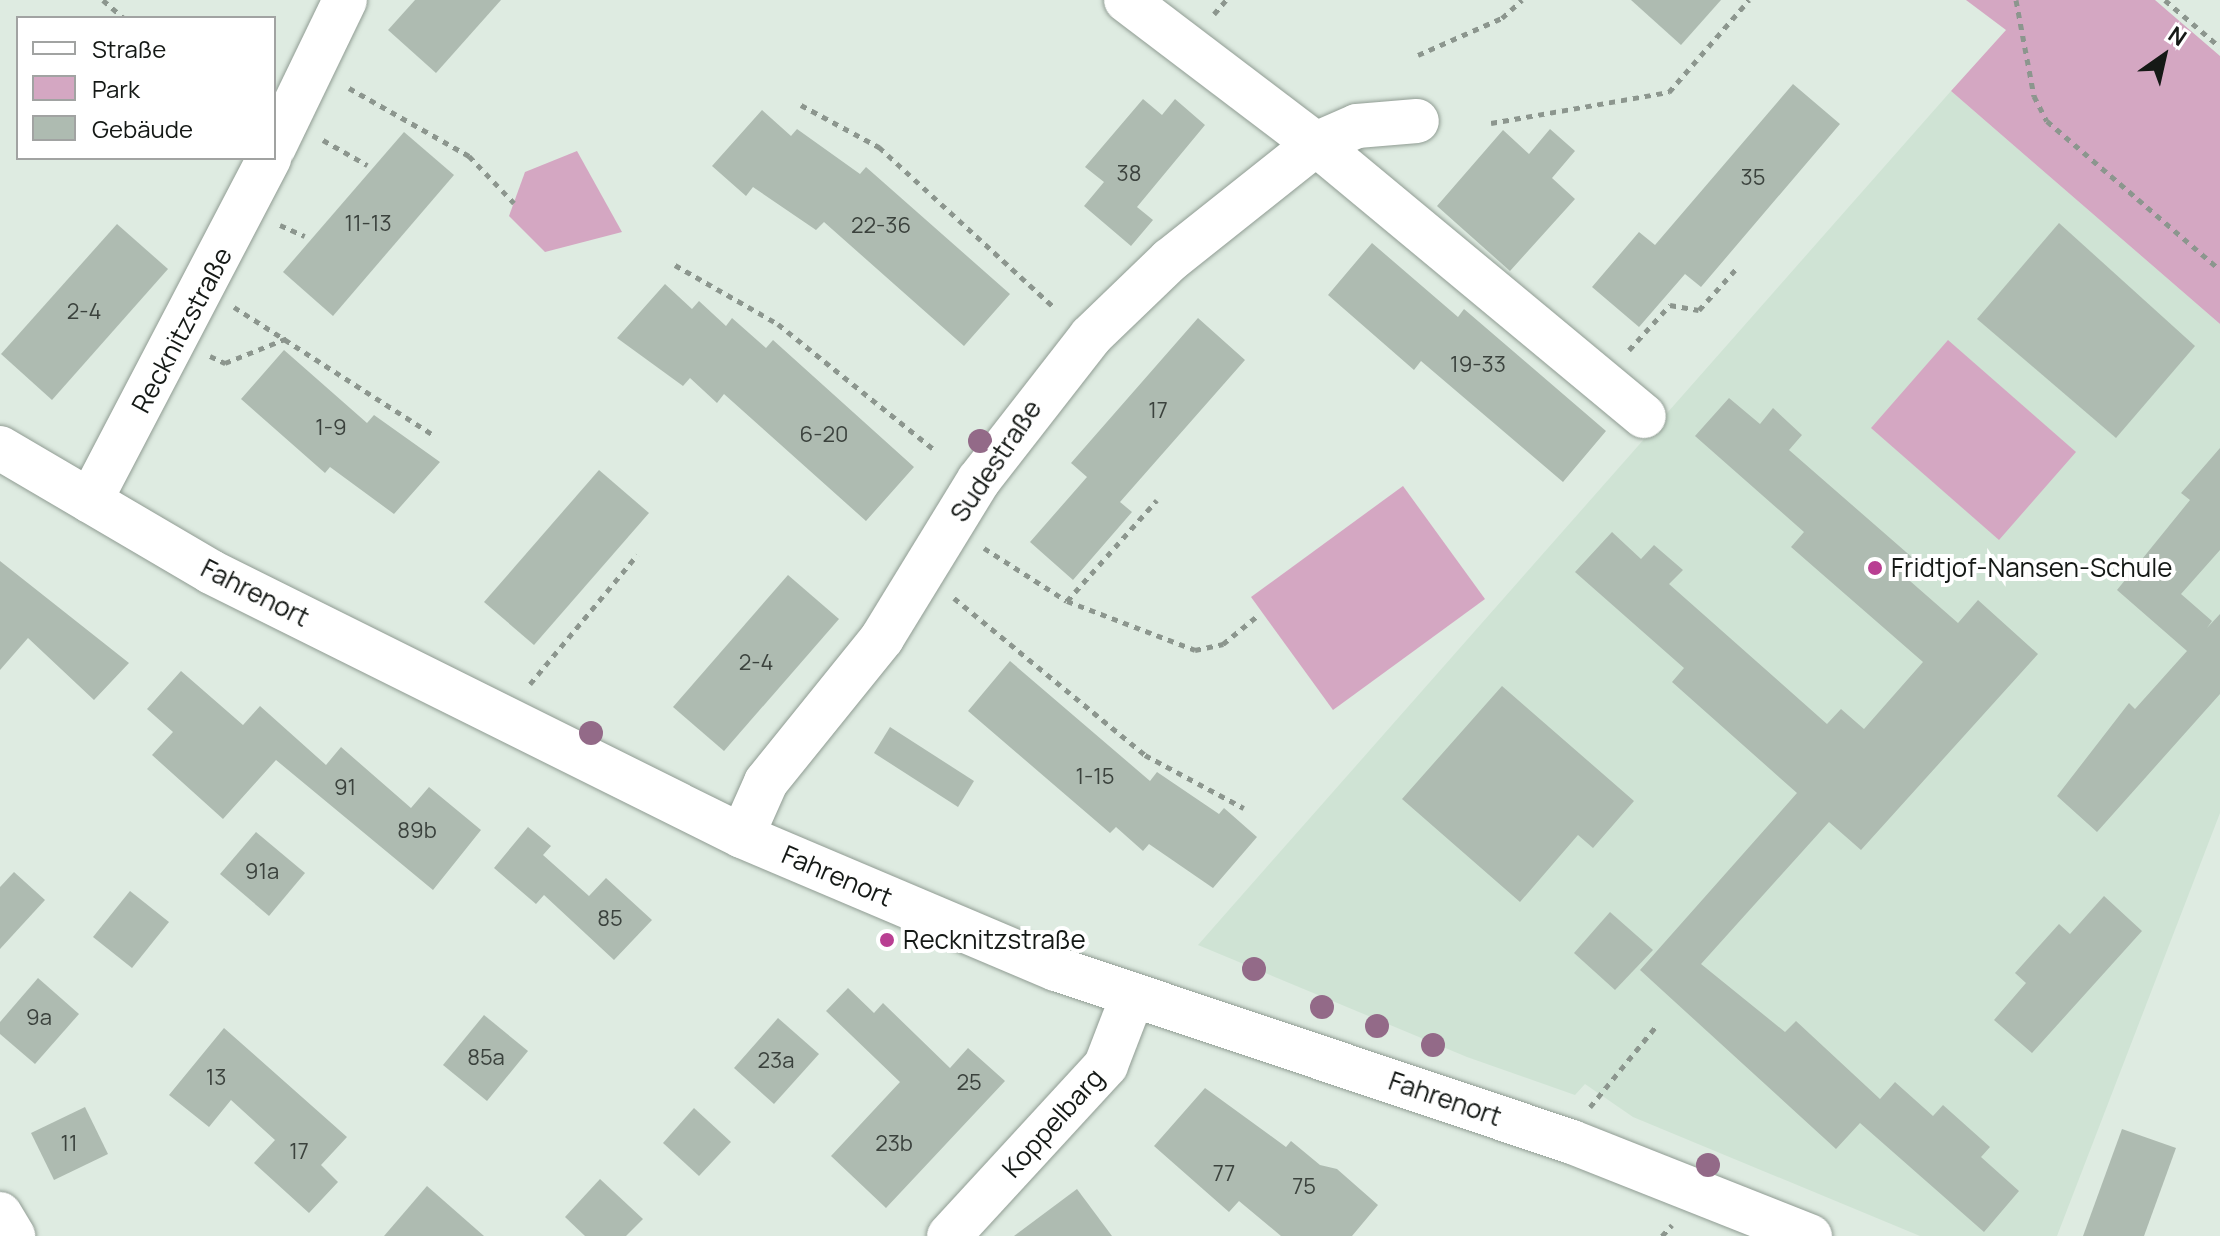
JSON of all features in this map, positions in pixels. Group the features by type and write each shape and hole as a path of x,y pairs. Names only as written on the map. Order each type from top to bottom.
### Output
{"street":[{"path":"276,143 345,0"},
{"path":"1126,0 1316,144 1644,416"},
{"name":"Sudestraße","path":"742,836 766,782 882,638 1049,382 1170,260 1316,144 1357,126 1417,121"},
{"name":"Recknitzstraße","path":"90,501 268,160"},
{"name":"Fahrenort","path":"0,448 211,572 742,836 1133,995 1572,1142 1810,1236"},
{"name":"Koppelbarg","path":"949,1236 1106,1065 1133,995"},
{"path":"0,1214 13,1236"}],"path":[{"path":"103,0 122,16"},
{"path":"1418,55 1502,18 1522,0"},
{"path":"1491,123 1669,92 1749,0"},
{"path":"2016,0 2034,96 2047,121 2220,270"},
{"path":"2165,0 2220,47"},
{"path":"341,84 469,156 514,203"},
{"path":"801,105 879,147 1055,308"},
{"path":"317,137 367,165"},
{"path":"267,219 305,236"},
{"path":"675,265 778,324 936,451"},
{"path":"1601,380 1670,305 1699,310 1736,269"},
{"path":"225,302 290,337 435,436"},
{"path":"198,350 225,363 290,337"},
{"path":"1067,601 1157,500"},
{"path":"972,540 1067,601 1195,650 1223,644 1256,617"},
{"path":"520,696 637,555"},
{"path":"943,589 1145,755 1244,808"},
{"path":"1587,1111 1658,1024"}],"shaded area":[{"name":"Fridtjof-Nansen-Schule","path":"1951,91 2220,324 2220,813 2057,1236 1920,1236 1633,1117 1585,1084 1575,1095 1467,1057 1198,945"}],"green space":[{"path":"1966,0 2155,0 2220,56 2220,324 1951,91 2006,30"},
{"path":"577,151 622,232 545,252 509,216 525,172"},
{"path":"1948,340 2076,452 1999,540 1871,428"},
{"path":"1403,486 1485,599 1333,710 1251,597"}],"building":[{"path":"415,0 501,0 436,73 388,30"},
{"path":"1631,0 1721,0 1681,45"},
{"path":"1793,84 1840,124 1701,287 1685,274 1639,327 1592,287 1639,232 1655,245"},
{"path":"1143,99 1162,115 1175,99 1205,125 1137,207 1153,220 1131,246 1084,206 1104,182 1085,167"},
{"path":"762,110 791,136 797,129 860,174 866,167 1010,294 964,346 824,222 816,230 753,187 746,196 712,166"},
{"path":"1550,129 1575,151 1552,178 1575,199 1510,271 1437,206 1503,130 1529,154"},
{"path":"404,132 454,175 333,316 283,272"},
{"path":"2059,223 2195,346 2116,438 1977,319"},
{"path":"117,224 168,269 52,400 1,354"},
{"path":"1372,243 1458,317 1464,309 1606,431 1563,482 1421,361 1414,370 1328,295"},
{"path":"665,284 692,309 699,301 726,326 732,318 766,348 773,340 914,467 866,521 724,394 717,403 690,378 683,386 617,338"},
{"path":"1198,318 1245,360 1120,502 1132,512 1073,580 1030,542 1087,477 1071,463"},
{"path":"284,350 367,423 374,415 440,462 394,514 330,467 325,473 241,399"},
{"path":"1729,398 1760,424 1773,408 1802,435 1789,450 1914,559 1902,574 1958,623 1978,600 2038,654 1861,850 1829,822 1701,964 1785,1032 1796,1021 1880,1099 1895,1082 1933,1116 1943,1105 1990,1147 1981,1157 2019,1191 1984,1232 1860,1123 1836,1149 1640,970 1797,793 1672,682 1684,668 1575,572 1612,532 1641,559 1654,545 1683,570 1669,584 1827,724 1841,709 1864,729 1923,662 1791,547 1804,532 1695,436"},
{"path":"2220,448 2220,550 2181,594 2212,621 2207,628 2220,614 2220,694 2097,832 2057,796 2129,703 2135,709 2187,651 2117,590 2190,500 2181,493"},
{"path":"599,470 649,513 534,645 484,602"},
{"path":"0,561 129,663 94,700 28,638 0,670"},
{"path":"788,575 839,619 724,751 673,707"},
{"path":"1010,661 1150,781 1157,772 1219,814 1224,808 1257,837 1213,888 1149,844 1143,851 1116,827 1110,833 968,711"},
{"path":"181,671 243,725 260,706 326,765 341,747 411,808 429,787 481,830 433,890 276,760 223,819 152,755 173,732 147,709"},
{"path":"1502,686 1634,801 1593,848 1578,835 1520,902 1402,799"},
{"path":"890,727 974,781 958,807 874,753"},
{"path":"528,827 551,846 543,855 589,896 606,878 652,920 614,960 544,895 536,904 494,868"},
{"path":"256,832 305,873 269,916 220,874"},
{"path":"14,872 45,900 0,949 0,887"},
{"path":"130,891 169,922 132,968 93,937"},
{"path":"2104,896 2142,931 2032,1053 1994,1020 2026,983 2015,973 2059,924 2070,934"},
{"path":"1610,912 1653,950 1615,990 1574,953"},
{"path":"38,978 79,1014 35,1064 0,1034 0,1022"},
{"path":"848,988 874,1013 883,1003 950,1068 968,1048 1005,1081 886,1208 831,1156 900,1082 826,1011"},
{"path":"484,1015 528,1051 487,1101 443,1065"},
{"path":"778,1018 819,1054 774,1104 734,1068"},
{"path":"224,1028 347,1137 321,1165 338,1182 309,1213 254,1163 275,1140 231,1100 209,1127 169,1095"},
{"path":"1205,1088 1286,1147 1291,1141 1320,1165 1337,1169 1378,1205 1352,1236 1281,1236 1239,1201 1229,1212 1154,1146"},
{"path":"85,1107 108,1154 54,1180 31,1133"},
{"path":"694,1108 731,1142 699,1176 663,1143"},
{"path":"2122,1129 2176,1148 2144,1236 2083,1236"},
{"path":"600,1179 643,1219 626,1236 585,1236 565,1217"},
{"path":"427,1186 484,1236 384,1236"},
{"path":"1077,1189 1112,1236 1014,1236"}],"place":[{"name":"Fridtjof-Nansen-Schule","path":"1875,568"},
{"name":"Recknitzstraße","path":"887,940"}]}
